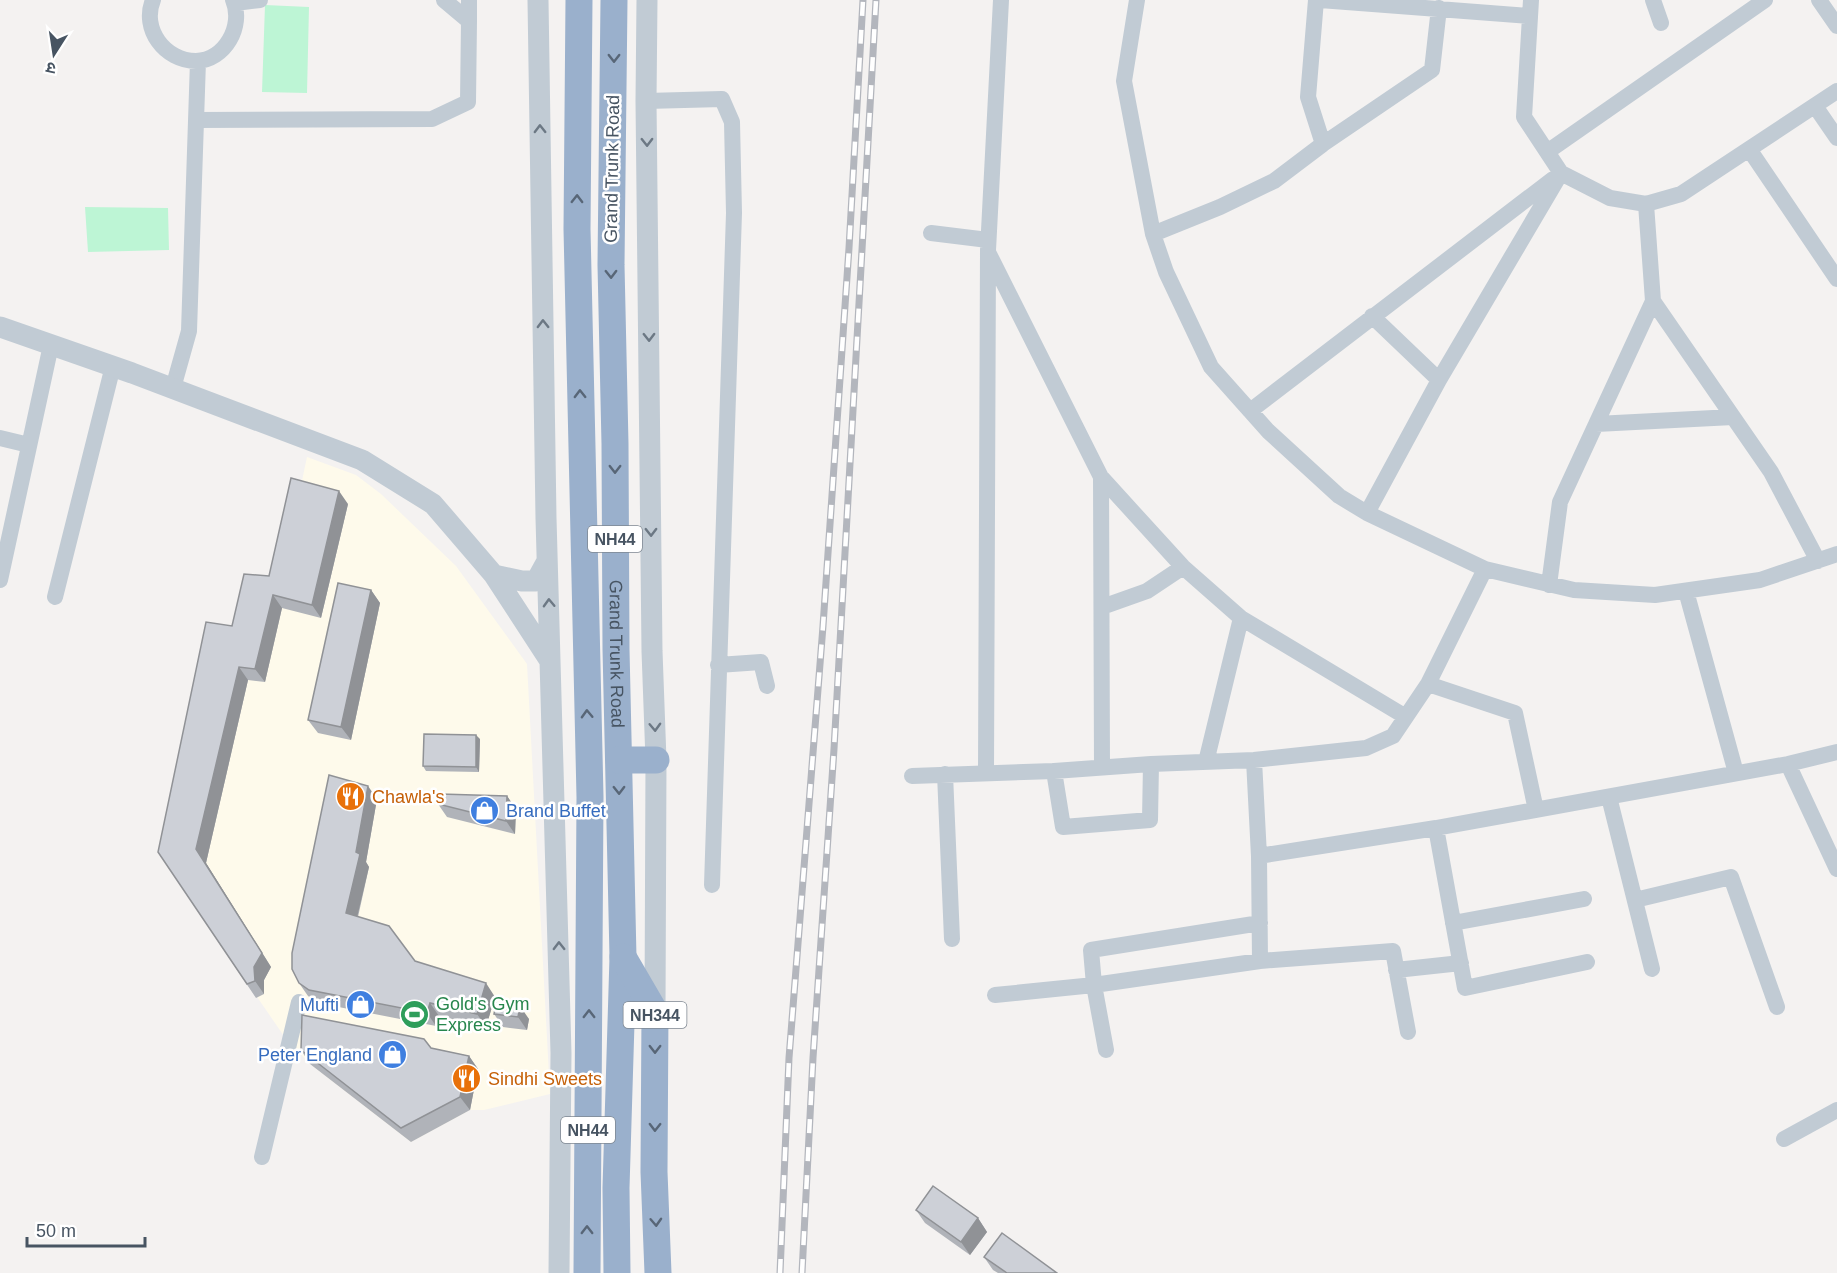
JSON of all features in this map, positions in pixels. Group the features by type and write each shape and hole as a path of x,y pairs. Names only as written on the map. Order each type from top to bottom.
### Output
{"highway":[{"name":"Grand Trunk Road","path":"579,0 577,229 590,797 587,1273"},
{"name":"Grand Trunk Road","path":"614,0 611,265 624,957 616,1188 617,1273"},
{"path":"619,760 656,760"},
{"name":"NH344","path":"624,957 655,1012 654,1172 658,1273"}],"street":[{"path":"150,1 149,18 152,33 160,45 172,55 198,61 214,55 232,38 236,26 234,1 258,2 260,0"},
{"path":"444,0 469,21"},
{"path":"197,120 432,119 468,102 469,0"},
{"path":"538,0 547,561 561,1068 559,1273"},
{"path":"647,0 652,651 656,760 655,1012"},
{"path":"986,772 988,245 1001,0"},
{"path":"1137,0 1124,81 1153,234 1167,272 1211,367 1268,431 1339,496 1367,513 1485,569 1574,590 1655,595 1686,591 1760,580 1837,554"},
{"path":"1323,144 1308,97 1318,0 1439,8 1530,8 1524,117 1561,173 1610,198 1646,204 1681,194 1837,91"},
{"path":"1653,0 1661,23"},
{"path":"1547,152 1765,0"},
{"path":"1819,0 1837,26"},
{"path":"1153,234 1220,207 1274,181 1323,144 1432,70 1439,8"},
{"path":"173,388 189,331 198,61"},
{"path":"646,101 722,99 732,122 734,213 712,885"},
{"path":"1815,106 1837,138"},
{"path":"1749,149 1837,279"},
{"path":"1250,411 1561,173"},
{"path":"1367,513 1439,380 1561,173"},
{"path":"1549,585 1560,502 1653,301 1646,204"},
{"path":"931,233 988,245"},
{"path":"988,245 1101,477 1183,567 1241,618 1406,717"},
{"path":"1653,301 1771,472 1818,561"},
{"path":"1372,316 1439,380"},
{"path":"0,327 173,388 362,460 434,504 494,575 550,662"},
{"path":"0,580 7,516 29,445 51,345"},
{"path":"55,597 113,366"},
{"path":"1596,424 1733,417"},
{"path":"0,438 29,445"},
{"path":"1101,477 1102,767"},
{"path":"494,575 522,581 536,581 547,561"},
{"path":"1102,607 1147,591 1183,567"},
{"path":"912,776 1254,760 1366,748 1393,736 1428,684 1485,569"},
{"path":"1686,591 1736,774"},
{"path":"1206,762 1241,618"},
{"path":"718,664 761,662 767,686"},
{"path":"1428,684 1515,713 1536,810"},
{"path":"1259,856 1436,828 1609,797 1788,764 1837,752"},
{"path":"1254,760 1259,856 1260,961"},
{"path":"1054,771 1063,827 1150,820 1151,764"},
{"path":"1788,764 1837,869"},
{"path":"945,774 952,939"},
{"path":"1609,797 1652,969"},
{"path":"1436,828 1465,988 1587,962"},
{"path":"1635,900 1731,878 1777,1007"},
{"path":"1453,923 1584,899"},
{"path":"1107,1050 1094,985 1091,950 1260,923"},
{"path":"995,994 1094,985 1260,961 1393,951 1408,1032"},
{"path":"1396,970 1461,963"},
{"path":"262,1157 299,1002"},
{"path":"1784,1139 1837,1110"}],"shaded area":[{"path":"307,457 356,475 381,494 456,566 527,664 550,1094 484,1110 470,1110 411,1142 310,1064 286,1039 167,866 241,639 279,589"}],"green space":[{"path":"265,5 309,7 307,93 262,92"},
{"path":"85,207 168,208 169,250 88,252"}],"building":[{"path":"291,478 339,491 312,605 273,595 255,669 239,667 196,849 262,953 254,967 255,981 247,984 158,852 206,622 232,626 244,574 269,576"},
{"path":"338,583 371,590 341,727 308,720"},
{"path":"424,734 476,735 476,767 423,766"},
{"path":"329,775 368,786 356,852 360,854 346,913 389,926 415,961 486,983 477,1014 430,1003 427,1013 309,990 299,983 292,969 292,953"},
{"path":"440,794 507,796 506,821 438,804"},
{"path":"496,1003 520,1006 518,1017 494,1014"},
{"path":"302,1015 424,1039 431,1048 469,1056 460,1097 401,1128 301,1050"},
{"path":"933,1186 978,1218 961,1242 916,1210"},
{"path":"1002,1233 1057,1273 1007,1273 984,1257"}],"railway":[{"path":"780,1273 789,1058 823,626 849,248 863,0"},
{"path":"802,1273 876,0"}],"place":[{"name":"Chawla's","path":"351,797"},
{"name":"Brand Buffet","path":"485,811"},
{"name":"Mufti","path":"360,1005"},
{"name":"Gold's Gym Express","path":"415,1014"},
{"name":"Peter England","path":"393,1055"},
{"name":"Sindhi Sweets","path":"467,1079"}]}
